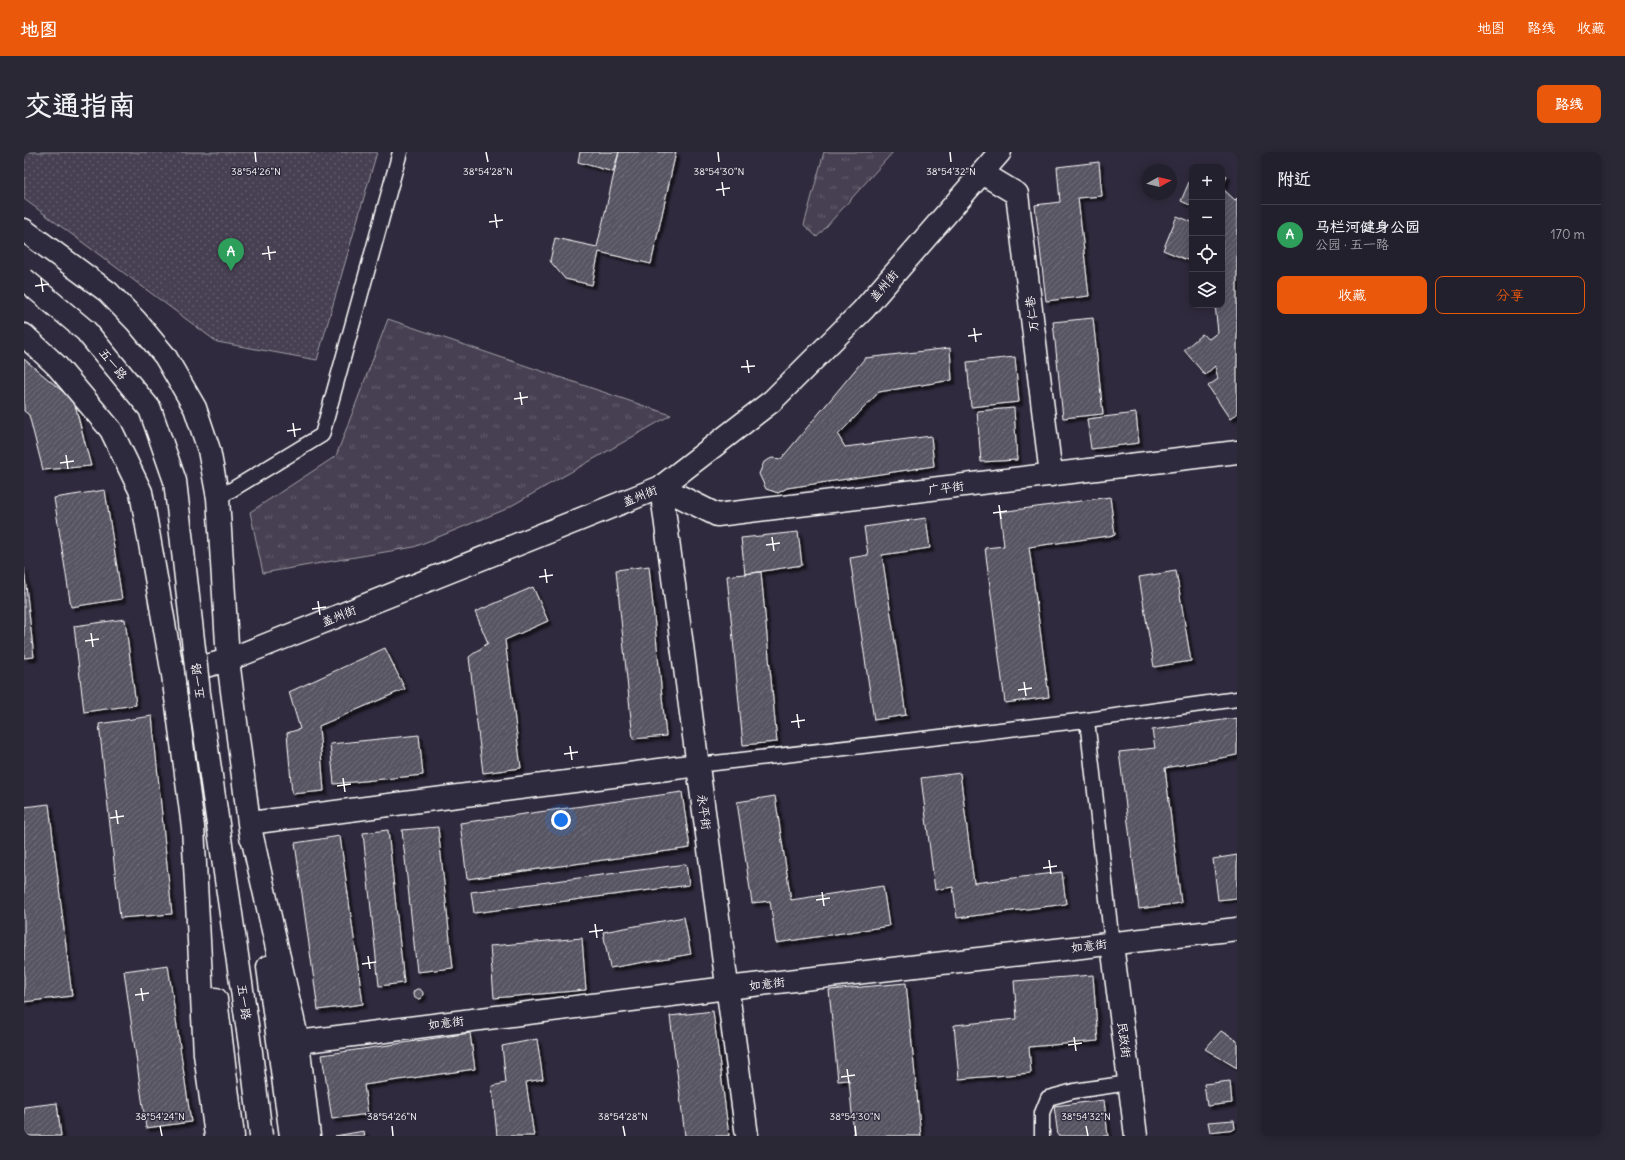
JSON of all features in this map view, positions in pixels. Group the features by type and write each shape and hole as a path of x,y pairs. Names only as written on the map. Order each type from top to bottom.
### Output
{"street":[{"name":"盖州街","path":"172,675 228,660 661,487 772,401 863,310 1000,152"},
{"name":"万仁巷","path":"982,173 1017,194 1051,475"},
{"path":"24,230 108,292 136,321 165,356 195,408 209,450 218,498 228,660 291,1136"},
{"name":"五一路","path":"24,279 86,331 150,409 175,481 199,693 251,1052 261,1136"},
{"path":"24,335 57,366 111,430 141,492 172,675 194,827 233,1136"},
{"name":"广平街","path":"661,487 717,516 1237,452"},
{"name":"永平街","path":"661,487 747,1136"},
{"path":"249,823 698,765"},
{"path":"249,823 298,1042 309,1136"},
{"path":"194,827 205,1054 216,1136"},
{"name":"如意街","path":"298,1042 728,988 1237,929"},
{"name":"民政街","path":"1112,944 1136,1136"}],"lane":[{"path":"218,498 322,435 400,152"},
{"path":"698,765 1087,720 1237,699"},
{"path":"1087,720 1112,944"},
{"path":"1042,1136 1042,1113 1048,1098 1129,1083"}],"green space":[{"path":"24,152 377,152 317,360 217,342 24,199"},
{"path":"824,152 893,152 817,237 804,225"},
{"path":"388,319 671,415 504,510 414,547 263,573 250,512 336,456"}],"building":[{"path":"580,152 619,152 613,172 578,162"},
{"path":"619,152 676,152 651,264 599,252 592,285 565,279 550,261 555,238 597,247"},
{"path":"1099,162 1102,196 1078,198 1089,296 1046,301 1035,205 1060,202 1057,167"},
{"path":"1189,182 1189,205 1181,201"},
{"path":"1225,191 1235,200 1237,198 1237,414 1230,419 1208,386 1218,379 1215,366 1205,375 1184,350 1202,334 1209,339 1218,332 1215,308 1225,308"},
{"path":"1177,216 1189,221 1189,261 1163,250"},
{"path":"1093,318 1103,414 1063,418 1053,322"},
{"path":"950,348 952,380 879,392 838,435 845,447 931,436 934,466 787,488 778,493 766,489 759,474 764,462 772,458 781,459 865,358"},
{"path":"1015,357 1019,402 971,407 967,362"},
{"path":"24,359 74,401 91,466 43,470 29,415 24,411"},
{"path":"1014,408 1017,460 981,462 977,411"},
{"path":"1136,413 1139,443 1091,449 1087,419"},
{"path":"105,490 122,599 71,607 54,498"},
{"path":"1110,497 1115,535 1029,547 1049,697 1005,703 985,548 1004,546 1000,512"},
{"path":"926,518 930,548 882,555 906,715 874,720 850,558 868,555 864,527"},
{"path":"798,532 802,565 745,574 741,538"},
{"path":"649,566 666,736 633,739 616,570"},
{"path":"24,568 34,657 24,658"},
{"path":"1176,571 1191,661 1154,667 1139,577"},
{"path":"761,572 777,742 743,745 727,576"},
{"path":"533,587 548,621 505,640 521,768 483,773 469,657 488,643 475,612"},
{"path":"125,619 136,705 84,712 74,626"},
{"path":"385,648 405,689 319,726 324,791 292,794 287,733 300,729 289,692"},
{"path":"152,716 172,914 120,918 99,724"},
{"path":"1237,718 1237,755 1165,768 1181,903 1139,909 1119,752 1155,748 1152,730"},
{"path":"419,735 423,775 334,784 330,744"},
{"path":"960,773 974,883 1062,872 1066,904 957,918 953,887 935,890 921,778"},
{"path":"682,792 690,848 467,879 460,823"},
{"path":"775,796 791,900 883,886 889,926 776,943 770,901 752,903 737,802"},
{"path":"49,804 72,996 24,1002 24,807"},
{"path":"438,827 453,968 417,972 402,830"},
{"path":"388,830 404,983 379,986 363,833"},
{"path":"340,836 363,1004 318,1010 295,843"},
{"path":"1237,855 1237,898 1218,900 1213,859"},
{"path":"686,864 689,885 474,913 471,892"},
{"path":"684,917 691,954 610,968 603,932"},
{"path":"582,938 586,990 494,998 490,946"},
{"path":"168,965 191,1122 146,1128 124,971"},
{"path":"1093,975 1098,1041 1029,1047 1031,1073 959,1079 954,1025 1017,1019 1014,981"},
{"path":"906,983 921,1136 854,1136 849,1080 838,1081 829,990"},
{"path":"418,989 423,994 418,999 413,994"},
{"path":"713,1011 729,1136 685,1136 670,1016"},
{"path":"1221,1031 1237,1041 1237,1068 1205,1049"},
{"path":"470,1033 475,1069 364,1085 368,1114 332,1119 322,1055"},
{"path":"537,1039 543,1079 526,1082 534,1136 497,1136 492,1086 506,1083 502,1046"},
{"path":"1230,1081 1232,1103 1207,1106 1204,1084"},
{"path":"1104,1100 1108,1136 1058,1136 1054,1106"},
{"path":"57,1103 61,1136 24,1136 24,1107"},
{"path":"1234,1120 1235,1129 1210,1132 1208,1122"},
{"path":"364,1131 365,1136 335,1136"}],"place":[{"name":"马栏河健身公园","path":"231,271"}]}
